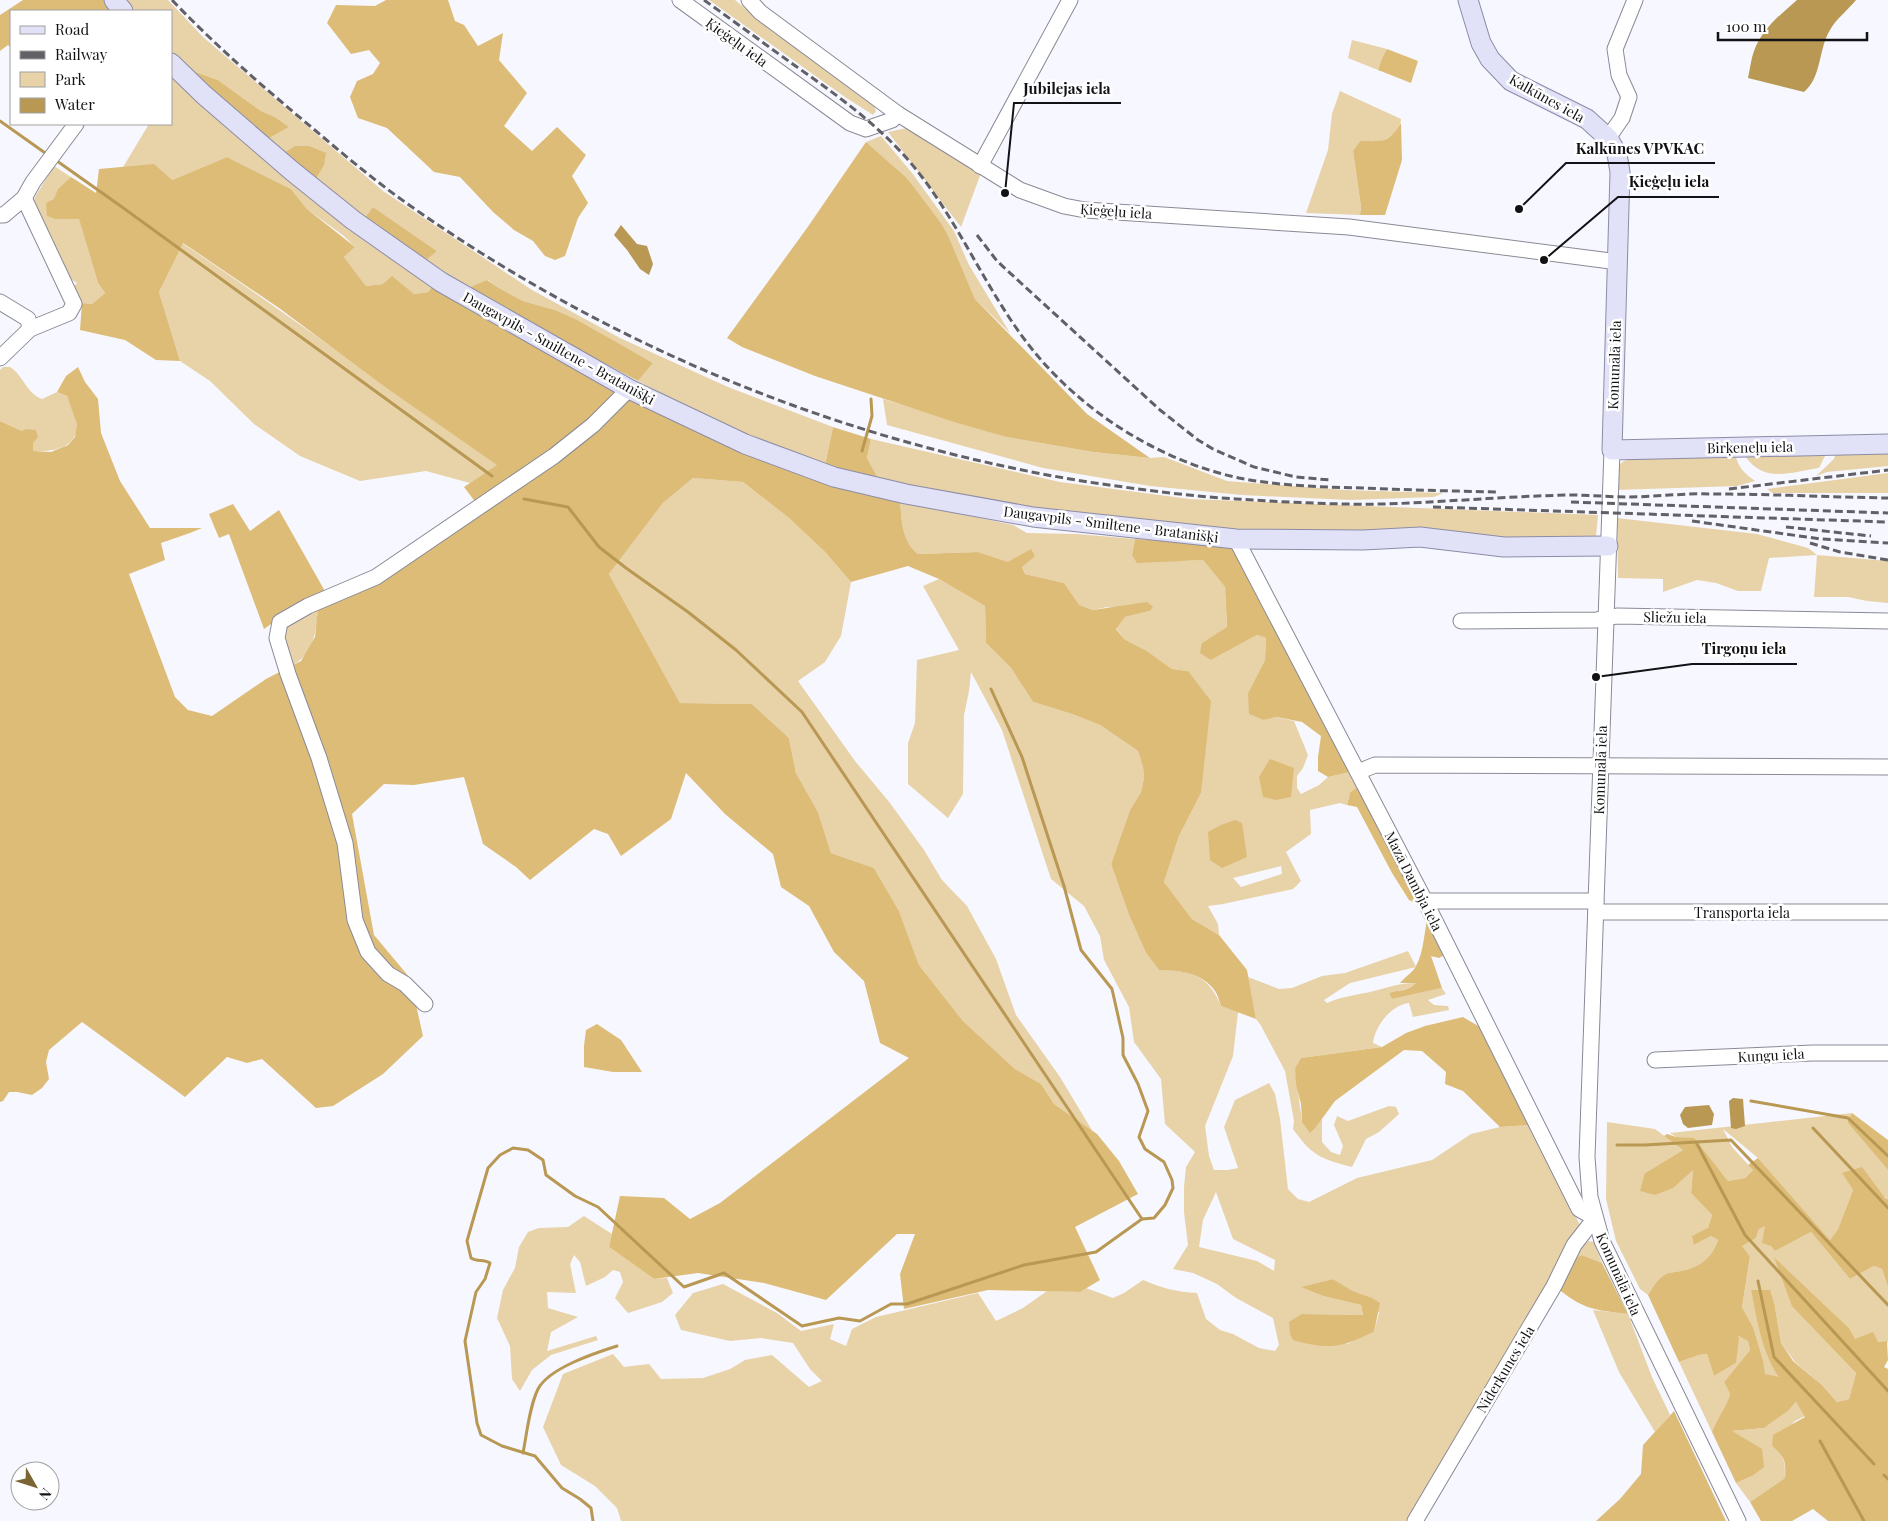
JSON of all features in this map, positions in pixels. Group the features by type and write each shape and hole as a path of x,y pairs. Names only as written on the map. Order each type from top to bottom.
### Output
{"main road":[{"path":"114,0 122,10"},
{"name":"Kalkūnes iela","path":"1468,0 1481,43 1490,59 1511,81 1587,119 1608,138"},
{"name":"Daugavpils - Smiltene - Bratanišķi","path":"172,64 243,130 353,220 441,282 629,389 745,444 834,477 906,494 1033,518 1236,539 1364,540 1420,537 1504,547 1608,546"},
{"name":"Komunālā iela","path":"1608,138 1617,154 1620,172 1612,450"},
{"name":"Birķeneļu iela","path":"1612,450 1888,444"}],"street":[{"name":"Ķieģeļu iela","path":"680,0 850,123 866,129 892,120 898,114 1020,190 1064,206 1085,210 1349,227 1618,262"},
{"path":"749,0 760,12 898,114"},
{"path":"980,166 1070,0"},
{"path":"1608,138 1622,118 1629,97 1619,75 1615,49 1635,0"},
{"path":"0,215 4,215 24,198 33,182 75,125"},
{"path":"0,358 30,329 70,313 74,304 24,198"},
{"path":"0,302 28,319 30,329"},
{"path":"425,1004 405,984 388,974 368,952 355,920 345,843 320,758 288,674 277,638 280,622 308,606 376,577 554,456 593,425 629,389"},
{"name":"Komunālā iela","path":"1612,450 1587,1157 1590,1198 1602,1241 1621,1284 1738,1521"},
{"name":"Mazā Dambja iela","path":"1236,539 1424,901 1578,1209 1595,1218"},
{"name":"Sliežu iela","path":"1461,621 1596,620 1617,616 1888,621"},
{"path":"1358,772 1375,765 1888,767"},
{"name":"Transporta iela","path":"1424,901 1888,912"},
{"name":"Kungu iela","path":"1655,1060 1813,1053 1888,1053"},
{"name":"Niderkunes iela","path":"1415,1521 1554,1286 1574,1245 1595,1218"}],"green space":[{"path":"122,0 168,0 203,37 383,191 532,290 620,338 728,387 833,427 825,465 753,438 638,381 653,363 555,310 523,301 488,280 470,287 424,262 437,251 373,207 362,221 314,182 295,146 285,152 266,140 289,127 275,117 261,111 218,80 190,70 172,53 172,10 131,10"},
{"path":"709,0 735,0 774,33 860,91 872,102 876,111 873,115 845,97"},
{"path":"1352,40 1387,49 1378,70 1348,58"},
{"path":"172,73 433,285 428,292 414,294 383,284 366,286 344,257 355,247 344,236 307,209 291,189 227,157 172,180 123,167 148,125 172,125"},
{"path":"1340,91 1401,119 1401,122 1388,138 1380,141 1360,141 1353,151 1361,207 1360,215 1306,213 1328,150 1332,114"},
{"path":"907,128 981,173 961,227 888,132"},
{"path":"881,136 912,173 954,231 969,265 1010,333 975,299 948,235 907,178 866,142"},
{"path":"54,166 71,177 56,196 55,219 79,218 98,283 105,293 92,304 82,303 74,286 77,283 61,273 33,206 35,197"},
{"path":"182,243 498,465 470,483 426,471 360,481 300,456 254,424 210,381 180,361 159,292"},
{"path":"3,367 10,367 15,371 32,393 42,399 57,392 67,396 77,422 76,433 68,444 55,450 33,451 33,443 22,431 0,421 0,370"},
{"path":"883,399 1006,437 1093,452 1150,458 1164,457 1227,481 1345,490 1443,493 1434,497 1350,500 1242,495 1150,486 1043,468 887,425"},
{"path":"871,439 1060,482 1190,499 1598,515 1596,537 1571,536 1564,541 1241,531 1070,514 879,480 867,458"},
{"path":"1888,450 1888,466 1827,472 1816,476 1834,459 1836,452"},
{"path":"1826,454 1819,468 1779,474 1761,470 1752,465 1745,456"},
{"path":"1643,455 1735,455 1742,470 1755,481 1737,486 1616,490 1619,465 1622,462"},
{"path":"1888,473 1888,493 1772,493 1767,489"},
{"path":"693,478 743,482 789,518 825,552 851,582 841,636 825,662 798,681 855,761 890,803 924,850 942,880 967,906 996,959 1016,1015 1060,1077 1093,1132 1054,1104 1041,1084 1015,1069 963,1021 919,965 899,911 874,868 831,853 818,812 796,773 789,738 752,704 680,703 609,574 663,503"},
{"path":"900,501 1013,525 1027,533 1077,534 1135,539 1132,555 1171,561 1203,560 1225,587 1227,628 1202,643 1211,660 1257,635 1266,638 1265,660 1248,693 1264,720 1277,717 1294,721 1308,755 1303,768 1297,776 1297,788 1301,794 1319,785 1328,777 1351,772 1357,787 1349,796 1347,805 1340,803 1310,810 1311,834 1286,852 1301,881 1293,889 1208,906 1218,924 1219,935 1192,919 1164,882 1179,836 1201,793 1203,761 1188,671 1172,669 1147,651 1124,639 1116,628 1125,617 1150,611 1107,607 1093,610 1078,605 1064,583 1025,574 1022,567 978,552 918,554 905,536","holes":["1281,866 1282,874 1241,887 1233,878"]},
{"path":"1617,518 1757,534 1808,548 1817,555 1769,558 1761,591 1738,591 1716,583 1697,580 1663,592 1663,579 1618,578"},
{"path":"1817,555 1888,561 1888,603 1848,597 1814,597"},
{"path":"939,579 985,606 986,643 1011,668 1033,702 1100,725 1138,751 1144,778 1141,792 1130,810 1111,864 1129,915 1146,953 1159,970 1180,971 1198,977 1211,988 1221,1006 1238,1012 1233,1056 1205,1126 1209,1156 1214,1170 1238,1168 1224,1127 1235,1100 1269,1083 1275,1094 1280,1119 1288,1189 1298,1199 1309,1202 1357,1178 1432,1160 1471,1134 1500,1127 1530,1125 1581,1227 1406,1521 621,1521 617,1508 595,1486 561,1465 543,1427 563,1374 613,1354 624,1367 649,1364 661,1379 703,1378 730,1369 745,1360 772,1355 809,1387 822,1381 810,1369 793,1343 761,1338 730,1341 681,1330 675,1315 693,1293 723,1284 777,1313 801,1331 834,1324 830,1339 846,1346 852,1329 876,1317 978,1293 996,1321 1023,1308 1047,1291 1080,1292 1086,1288 1113,1298 1143,1280 1169,1289 1197,1293 1206,1319 1220,1330 1233,1334 1259,1348 1275,1351 1279,1345 1273,1318 1236,1298 1217,1284 1193,1273 1173,1269 1188,1245 1184,1212 1184,1187 1186,1167 1195,1152 1165,1124 1161,1079 1134,1042 1129,1007 1104,960 1100,936 1084,906 1051,879 1002,730 971,672 964,715 963,794 948,818 908,784 908,743 915,723 917,660 959,650 923,586","holes":["1216,1192 1233,1239 1275,1260 1274,1271 1257,1261 1199,1247 1203,1220","1333,1279 1353,1291 1370,1297 1379,1313 1374,1332 1347,1344 1302,1314 1363,1315 1361,1305 1323,1296 1302,1287"]},
{"path":"318,608 312,643 303,657 288,668 283,631 289,622"},
{"path":"1408,951 1416,967 1350,983 1324,1000 1327,1003 1344,997 1416,983 1406,989 1389,993 1392,999 1442,988 1446,994 1428,1000 1434,1005 1448,1006 1449,1010 1413,1017 1409,1003 1402,1005 1385,1017 1374,1036 1373,1043 1382,1047 1301,1058 1295,1068 1302,1122 1316,1127 1322,1118 1322,1142 1331,1152 1340,1155 1343,1146 1334,1125 1337,1116 1348,1121 1389,1106 1396,1107 1399,1114 1379,1132 1366,1139 1352,1167 1325,1159 1312,1151 1293,1129 1294,1121 1285,1071 1256,1019 1248,977 1279,989 1292,988 1322,976 1345,973"},
{"path":"1852,1113 1847,1122 1888,1170 1888,1199 1843,1174 1853,1190 1838,1229 1830,1240 1758,1158 1723,1129 1732,1147 1753,1170 1745,1178 1728,1181 1694,1139 1676,1137 1670,1133"},
{"path":"1607,1122 1655,1129 1683,1150 1645,1173 1693,1170 1691,1193 1712,1215 1708,1228 1694,1245 1711,1236 1718,1240 1709,1257 1704,1261 1694,1267 1666,1274 1655,1283 1648,1295 1640,1289 1616,1241 1606,1199"},
{"path":"584,1216 612,1234 609,1247 654,1279 667,1278 673,1293 662,1302 628,1313 615,1298 623,1282 620,1272 613,1270 605,1277 586,1286 580,1262 574,1255 570,1264 576,1293 547,1292 548,1308 578,1317 551,1332 547,1351 596,1336 598,1340 551,1355 532,1370 520,1391 512,1379 510,1346 497,1318 503,1290 515,1268 519,1247 528,1232 539,1228 568,1227"},
{"path":"1765,1225 1771,1246 1775,1251 1811,1232 1850,1279 1874,1266 1882,1269 1888,1287 1888,1343 1887,1341 1855,1340 1849,1328 1775,1258 1823,1338 1856,1373 1849,1399 1837,1402 1822,1385 1795,1362 1781,1343 1775,1307 1751,1290 1757,1319 1780,1378 1764,1374 1763,1360 1753,1327 1742,1307 1750,1258 1741,1246 1756,1238 1759,1229"},
{"path":"1589,1241 1594,1242 1602,1263 1582,1255 1573,1259 1578,1247"},
{"path":"1593,1310 1628,1314 1652,1377 1670,1415 1655,1432 1619,1372"},
{"path":"1737,1334 1748,1341 1750,1350 1724,1382 1730,1394 1712,1432 1679,1362 1707,1354 1714,1376 1736,1363"},
{"path":"1796,1402 1805,1416 1795,1421 1772,1446 1783,1460 1785,1478 1750,1502 1736,1483 1752,1476 1731,1431 1764,1428 1788,1411"}],"shaded area":[{"path":"23,0 104,0 113,10 10,10 10,47 8,45 0,51 0,15"},
{"path":"386,0 448,0 455,21 464,25 478,46 503,33 499,60 527,93 504,126 532,151 557,127 586,155 572,176 588,203 578,218 565,256 555,260 545,256 533,241 514,230 493,212 460,177 434,172 387,128 358,118 350,97 357,81 373,74 380,63 369,50 351,54 327,23 336,5 375,6"},
{"path":"1387,49 1418,61 1411,83 1378,70"},
{"path":"190,70 218,80 261,111 275,117 289,127 266,140"},
{"path":"1401,123 1402,160 1385,215 1360,215 1361,207 1353,151 1360,141 1380,141 1388,138"},
{"path":"866,142 907,178 940,222 948,235 975,299 1087,414 1150,458 1093,452 1006,437 954,422 815,376 742,347 727,338 807,228"},
{"path":"295,146 309,146 326,153 324,165 314,182 285,152"},
{"path":"227,157 291,189 307,209 355,247 344,257 366,286 383,284 392,276 414,294 428,292 433,285 570,364 900,501 905,536 918,554 978,552 1008,562 1031,549 1035,556 1022,567 1025,574 1064,583 1079,605 1093,610 1147,602 1153,607 1150,611 1125,617 1116,629 1124,639 1147,651 1172,669 1188,671 1211,701 1201,793 1179,836 1164,882 1192,919 1219,935 1247,970 1256,1019 1221,1006 1215,991 1197,976 1182,972 1159,970 1146,953 1129,915 1111,864 1130,810 1141,792 1144,778 1138,751 1100,725 1033,702 1011,668 986,643 985,606 939,579 908,566 851,582 825,552 789,518 743,482 693,478 663,503 609,574 680,703 752,704 789,738 796,773 818,812 831,853 874,868 899,911 919,965 963,1021 1015,1069 1041,1084 1054,1104 1097,1134 1119,1161 1138,1194 1075,1227 1100,1280 1080,1292 988,1290 904,1309 900,1274 915,1234 897,1234 826,1300 764,1283 698,1273 654,1279 609,1247 620,1196 664,1198 690,1219 720,1203 909,1058 880,1043 864,981 834,952 809,906 781,887 773,854 725,814 686,773 671,819 621,856 608,834 594,829 530,880 516,867 483,844 464,777 414,785 384,784 352,814 374,935 410,978 423,1036 383,1074 333,1106 316,1108 262,1059 247,1063 227,1057 185,1097 82,1022 49,1050 46,1062 49,1079 42,1088 32,1095 9,1092 3,1101 0,1102 0,421 22,431 26,429 36,430 38,437 33,443 33,451 51,452 68,445 75,437 77,424 67,396 57,392 66,376 78,367 85,382 98,399 101,433 120,481 150,528 202,528 161,543 165,560 129,574 175,697 188,710 212,716 266,679 301,661 315,637 318,608 483,512 464,487 497,465 388,389 279,308 183,243 159,292 180,361 156,360 125,340 80,330 82,303 92,304 105,293 98,283 79,219 55,219 47,216 46,203 54,199 58,189 71,177 96,193 99,169 154,164 172,180"},
{"path":"373,207 437,251 424,262 362,221"},
{"path":"487,280 523,301 555,310 577,320 653,363 638,381 498,306 470,287"},
{"path":"833,427 871,439 867,458 879,480 825,465"},
{"path":"233,504 250,531 279,510 326,593 285,614 264,629 229,534 219,538 209,514"},
{"path":"1135,539 1224,545 1235,549 1355,771 1328,777 1318,771 1321,736 1302,722 1277,717 1264,720 1249,714 1248,693 1265,660 1266,638 1257,635 1211,660 1200,653 1202,643 1227,627 1225,587 1203,560 1137,563 1132,555"},
{"path":"1270,759 1294,768 1291,797 1276,800 1263,797 1259,777"},
{"path":"1357,787 1362,791 1421,902 1417,904 1409,900 1392,873 1357,807 1347,805 1350,793"},
{"path":"1235,820 1242,823 1247,857 1222,868 1210,860 1208,832"},
{"path":"1428,916 1446,954 1439,958 1431,956 1442,988 1392,999 1389,993 1406,989 1416,983 1400,983 1415,968 1419,960"},
{"path":"1463,1017 1480,1027 1530,1125 1500,1127 1463,1091 1445,1084 1446,1072 1422,1051 1404,1050 1335,1101 1310,1133 1302,1122 1295,1068 1301,1058 1382,1047 1406,1033 1425,1026"},
{"path":"597,1024 621,1040 642,1072 613,1072 584,1067 586,1030"},
{"path":"1852,1113 1888,1140 1888,1170 1847,1122"},
{"path":"1667,1134 1676,1137 1694,1138 1728,1181 1745,1178 1753,1170 1748,1165 1758,1158 1830,1240 1838,1229 1853,1190 1842,1173 1862,1167 1885,1198 1888,1199 1888,1287 1882,1269 1874,1266 1850,1279 1811,1232 1775,1251 1771,1246 1762,1243 1765,1226 1759,1229 1756,1238 1742,1246 1750,1257 1742,1307 1753,1327 1763,1360 1765,1374 1779,1377 1764,1347 1751,1290 1770,1290 1781,1343 1793,1361 1822,1385 1837,1402 1849,1399 1856,1373 1792,1306 1774,1257 1849,1328 1855,1339 1873,1332 1878,1342 1887,1341 1888,1360 1884,1367 1888,1369 1888,1521 1828,1521 1813,1509 1792,1521 1761,1521 1750,1502 1785,1478 1784,1460 1772,1446 1773,1435 1805,1417 1796,1402 1788,1411 1764,1428 1732,1431 1762,1449 1764,1467 1752,1476 1736,1483 1712,1432 1730,1394 1724,1382 1750,1350 1748,1341 1737,1335 1739,1338 1736,1363 1714,1376 1707,1354 1679,1362 1648,1295 1655,1283 1666,1274 1694,1267 1704,1261 1709,1257 1718,1240 1711,1236 1694,1245 1692,1236 1708,1228 1712,1215 1691,1193 1693,1170 1673,1188 1655,1195 1640,1191 1645,1173 1683,1150 1664,1136"},
{"path":"1582,1255 1602,1263 1628,1314 1590,1308 1575,1301 1557,1288 1573,1259"},
{"path":"1333,1279 1353,1291 1380,1303 1374,1332 1334,1346 1316,1345 1293,1340 1290,1334 1289,1322 1302,1314 1363,1315 1361,1305 1323,1296 1301,1287"},
{"path":"1674,1411 1726,1521 1596,1521 1620,1499 1641,1474 1643,1445"}],"water":[{"path":"1797,0 1856,0 1830,30 1823,46 1814,79 1804,92 1748,78 1757,43 1772,23"},
{"path":"621,225 637,244 647,246 653,264 649,275 640,269 614,235"},
{"path":"1733,1098 1743,1099 1745,1126 1736,1129 1731,1128 1729,1101"},
{"path":"1709,1105 1714,1114 1712,1125 1688,1128 1683,1124 1680,1115 1685,1107"}],"waterway":[{"path":"0,121 48,155"},
{"path":"57,161 492,476"},
{"path":"862,451 872,416 871,399"},
{"path":"524,499 568,507 599,547 688,612 736,650 802,712 1142,1219 1096,1252 1024,1265 907,1304 891,1304 860,1321 839,1318 802,1326 724,1273 684,1287 598,1207 575,1196 546,1175 543,1160 528,1150 513,1148 500,1155 488,1168 467,1241 471,1258 490,1263 485,1279 476,1292 465,1341 477,1423 481,1435 502,1446 535,1456 562,1488 591,1508 593,1521"},
{"path":"991,689 1022,757 1064,886 1081,950 1112,989 1123,1038 1123,1055 1138,1084 1148,1111 1139,1137 1145,1149 1164,1162 1172,1180 1173,1188 1165,1205 1154,1218 1142,1219"},
{"path":"1751,1101 1848,1118 1888,1156"},
{"path":"1813,1128 1888,1208"},
{"path":"1617,1145 1731,1140 1888,1305"},
{"path":"1696,1142 1745,1235 1888,1391"},
{"path":"1758,1281 1774,1357 1874,1464"},
{"path":"523,1453 532,1404 538,1389 544,1381 573,1362 617,1346"},
{"path":"1820,1441 1864,1521"},
{"path":"1884,1475 1888,1479"}],"railway":[{"path":"172,0 239,65 360,168 412,207 489,258 568,304 650,346 734,383 820,415 908,442 997,465 1088,482 1218,498 1329,504 1385,504 1578,495 1627,497 1755,494 1888,498"},
{"path":"704,0 864,117 901,152 937,197 1011,321 1028,344 1048,368 1071,390 1122,429 1179,459 1208,470 1254,481 1317,487 1498,492"},
{"path":"977,235 997,261 1160,410 1198,440 1213,449 1254,467 1296,477 1330,480"},
{"path":"1729,489 1888,470"},
{"path":"1571,502 1888,513"},
{"path":"1433,507 1888,522"},
{"path":"1692,521 1821,539 1888,543"},
{"path":"1786,527 1871,536"},
{"path":"1810,543 1840,552 1888,560"}],"place":[{"name":"Jubilejas iela","path":"1005,193"},
{"name":"Kalkūnes VPVKAC","path":"1519,209"},
{"name":"Ķieģeļu iela","path":"1544,260"},
{"name":"Tirgoņu iela","path":"1596,677"}]}
